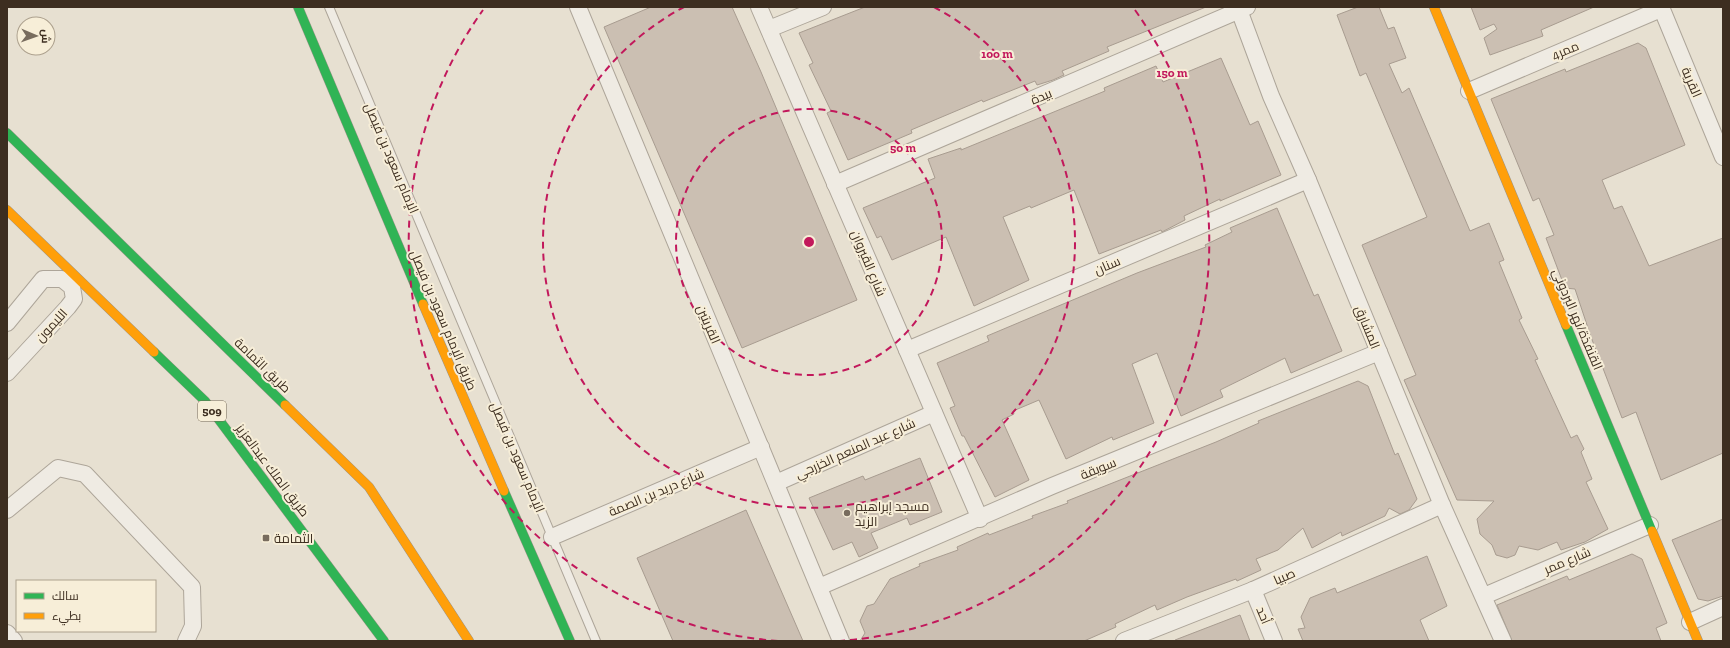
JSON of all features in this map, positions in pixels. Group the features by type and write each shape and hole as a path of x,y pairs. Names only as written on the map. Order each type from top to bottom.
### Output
{"main road":[{"name":"طريق الإمام سعود بن فيصل","path":"298,7 462,396 570,641"},
{"name":"القنفذة/نهر البردوني","path":"1434,7 1698,641"},
{"name":"طريق الثمامة","path":"7,133 369,487 469,641"},
{"name":"طريق الملك عبدالعزيز","path":"7,210 205,401 384,641"}],"street":[{"name":"القريتين","path":"578,7 841,641"},
{"name":"شارع القيروان","path":"759,7 980,519"},
{"path":"769,29 823,7"},
{"name":"ممر4","path":"1469,91 1661,8"},
{"name":"القرية","path":"1661,8 1722,154"},
{"name":"المشارق","path":"1243,9 1262,73 1308,180 1442,505 1503,641"},
{"name":"بيدة","path":"835,184 1243,9"},
{"name":"سنان","path":"907,350 1308,180"},
{"name":"الليمون","path":"7,323 43,279 62,278 72,287 74,299 68,307 7,373"},
{"name":"سويقة","path":"819,587 980,519 1052,486 1379,352"},
{"name":"شارع عبد المنعم الخزرجي","path":"776,483 934,413"},
{"name":"شارع دريد بن الصمة","path":"552,537 761,447"},
{"path":"7,510 58,468 85,474 192,587 193,626 186,641"},
{"name":"صبيا","path":"1124,641 1254,590 1442,505"},
{"name":"شارع ممر","path":"1484,596 1650,525"},
{"name":"أحد","path":"1254,590 1274,641"},
{"path":"1690,622 1723,607"},
{"path":"7,633 14,641"}],"lane":[{"name":"الإمام سعود بن فيصل","path":"329,7 596,641"}],"building":[{"path":"651,7 732,7 857,300 742,348 604,27"},
{"path":"865,7 1206,7 1107,47 1109,51 1062,71 1064,75 1053,80 1037,85 1035,81 983,102 982,100 911,130 912,133 848,160 827,113 831,111 809,65 813,63 799,33"},
{"path":"1358,7 1379,7 1388,29 1394,27 1406,58 1389,64 1402,93 1409,88 1470,231 1489,223 1504,260 1499,262 1522,318 1519,320 1538,359 1535,360 1571,438 1577,435 1584,449 1581,452 1592,479 1586,482 1608,529 1585,542 1561,550 1557,542 1538,550 1519,546 1515,555 1507,558 1496,555 1492,545 1480,534 1477,519 1494,501 1457,500 1404,380 1416,375 1362,245 1427,217 1366,73 1360,76 1337,15"},
{"path":"1471,7 1594,7 1541,30 1543,36 1490,55 1484,38 1497,29 1494,24 1480,30"},
{"path":"1638,43 1646,48 1685,145 1602,180 1614,209 1622,206 1649,266 1723,238 1723,453 1661,480 1636,412 1622,418 1591,337 1575,289 1565,288 1546,238 1554,235 1539,198 1533,201 1491,99 1565,69 1566,72"},
{"path":"1221,58 1250,125 1258,121 1281,175 1220,201 1220,199 1184,216 1185,220 1162,232 1161,230 1099,254 1074,190 1031,208 1030,206 1003,217 1029,280 974,306 946,237 892,260 881,236 877,238 863,208 935,178 928,159 961,148 961,150 1105,91 1104,88 1156,66 1163,82"},
{"path":"1277,208 1314,296 1318,294 1342,351 1291,373 1285,358 1220,390 1223,397 1181,416 1157,353 1132,364 1154,423 1113,440 1112,437 1066,459 1039,400 1013,411 1014,414 1002,420 1029,480 995,497 964,436 962,436 950,408 955,406 937,363 989,341 987,336 1137,273 1206,247 1205,245 1232,232 1230,228"},
{"path":"1358,381 1368,386 1395,455 1398,453 1417,499 1409,510 1400,514 1389,508 1385,516 1342,536 1341,532 1312,548 1303,528 1278,550 1256,559 1261,570 1237,581 1236,579 1157,610 1155,605 1115,624 1116,627 1084,641 860,641 865,633 860,621 867,606 874,604 890,579 920,566 919,564 958,550 957,547 988,533 989,535 1033,518 1032,516 1068,503 1067,501 1216,442 1259,423 1258,421"},
{"path":"920,458 942,512 910,525 907,518 871,533 878,548 859,557 852,542 833,550 809,498 863,476 865,480"},
{"path":"746,510 803,641 673,641 637,558"},
{"path":"1723,519 1723,596 1708,601 1698,599 1672,540"},
{"path":"1632,554 1642,559 1667,623 1656,628 1661,641 1512,641 1497,605 1567,576 1569,580"},
{"path":"1427,556 1447,606 1420,620 1429,641 1303,641 1298,629 1305,628 1301,617 1310,598 1335,588 1337,593"},
{"path":"1240,615 1250,641 1175,641 1175,640"}],"traffic: fast":[{"path":"298,7 423,304"},
{"path":"7,133 285,405"},
{"path":"1566,325 1652,531"},
{"path":"154,352 205,401 384,641"},
{"path":"504,491 570,641"}],"traffic: slow":[{"path":"1434,7 1566,325"},
{"path":"7,210 154,352"},
{"path":"423,304 504,491"},
{"path":"285,405 369,487 469,641"},
{"path":"1652,531 1698,641"}],"place":[{"name":"مسجد إبراهيم الزيد","path":"847,513"},
{"name":"الثمامة","path":"266,538"}]}
